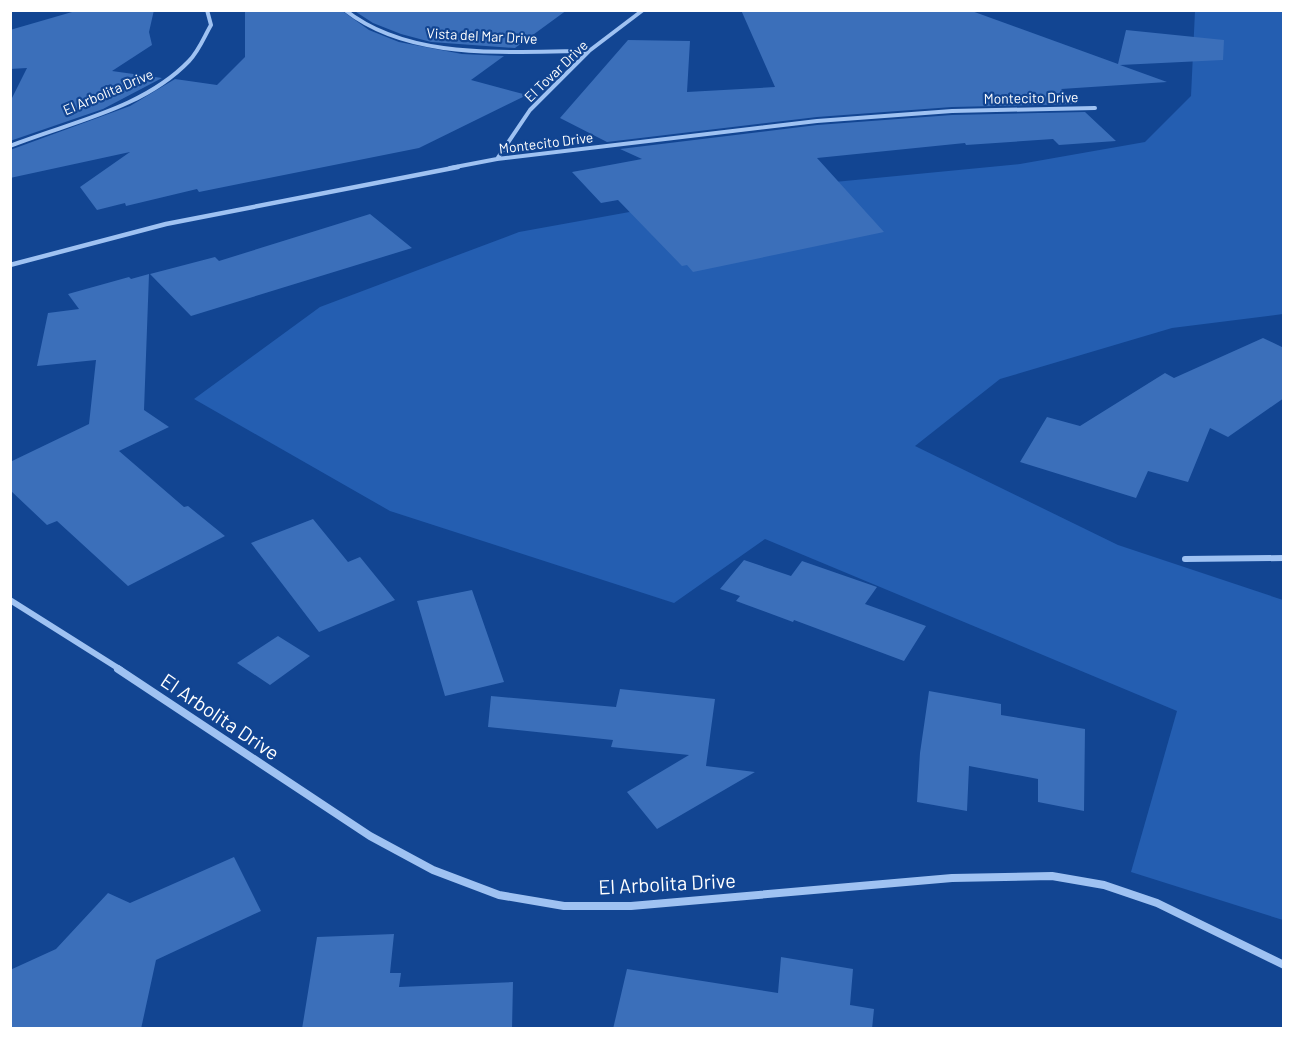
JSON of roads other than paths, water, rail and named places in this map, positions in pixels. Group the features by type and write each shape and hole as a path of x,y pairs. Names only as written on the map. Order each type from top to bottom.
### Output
{"street":[{"name":"El Arbolita Drive","path":"10,146 107,110 161,85 191,59 211,26 207,10"},
{"name":"Vista del Mar Drive","path":"345,10 366,27 397,39 436,47 589,51"},
{"name":"El Tovar Drive","path":"497,159 530,110 589,51 643,10"},
{"name":"Montecito Drive","path":"10,265 166,224 497,159 817,121 952,111 1095,108"},
{"path":"1185,559 1284,558"},
{"name":"El Arbolita Drive","path":"10,600 84,645 310,798 451,879 501,895 559,905 643,906 1022,874 1075,879 1140,896 1194,919 1284,965"}]}
